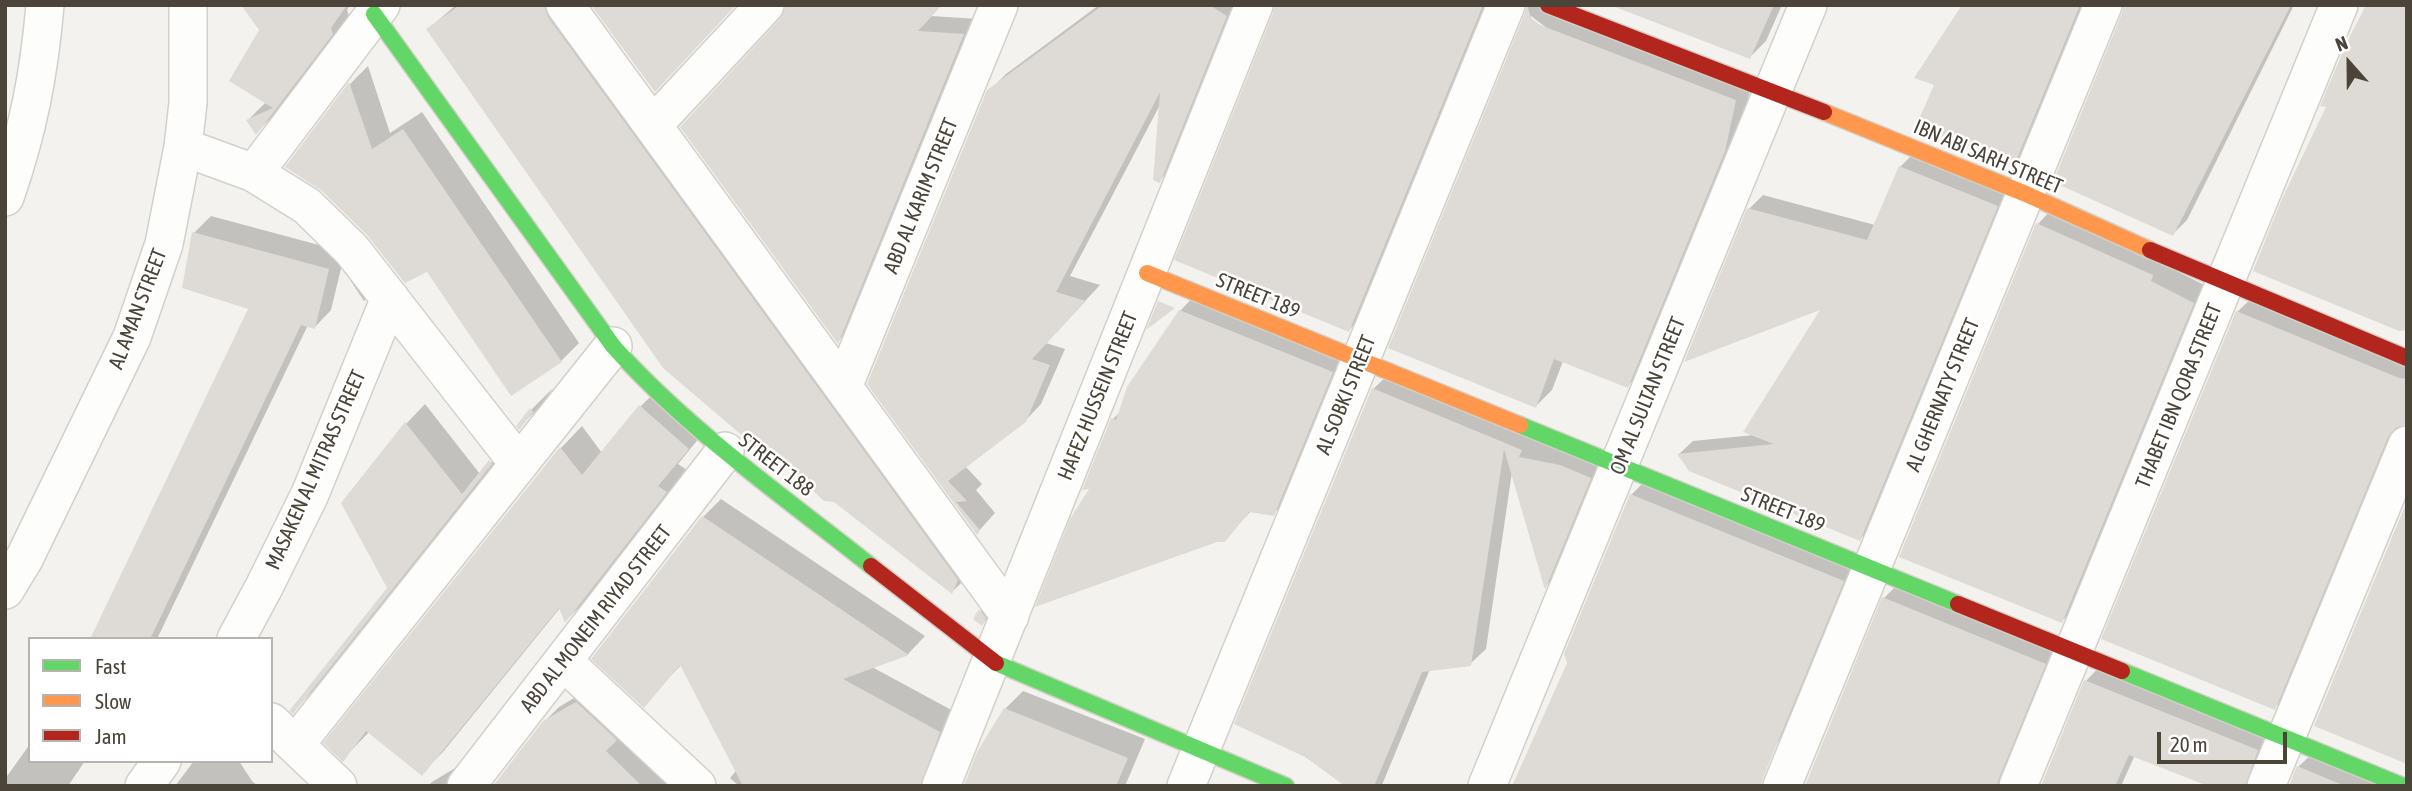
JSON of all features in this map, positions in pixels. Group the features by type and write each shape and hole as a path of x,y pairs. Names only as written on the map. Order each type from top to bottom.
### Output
{"street":[{"path":"5,197 23,145 37,77 45,5"},
{"name":"AL AMAN STREET","path":"5,590 24,559 132,337 164,244 183,147 188,103 188,5"},
{"path":"565,5 1010,616"},
{"path":"653,125 765,5"},
{"name":"ABD AL KARIM STREET","path":"843,387 999,5"},
{"name":"HAFEZ HUSSEIN STREET","path":"941,786 1254,5"},
{"name":"AL SOBKI STREET","path":"1186,786 1506,5"},
{"name":"IBN ABI SARH STREET","path":"1548,5 1773,91 2026,194 2225,283 2407,358"},
{"name":"OM AL SULTAN STREET","path":"1487,786 1808,5"},
{"name":"AL GHERNATY STREET","path":"1782,786 2103,5"},
{"name":"THABET IBN QORA STREET","path":"2018,786 2339,5"},
{"path":"254,173 378,10"},
{"name":"STREET 188","path":"378,10 612,346 644,380 725,452 990,660 1286,786"},
{"path":"183,147 254,173 307,206 352,250 519,464"},
{"name":"STREET 189","path":"1147,273 2403,786"},
{"name":"MASAKEN AL MITRAS STREET","path":"237,637 310,494 390,299"},
{"path":"338,786 283,734 519,464 612,346"},
{"path":"2266,786 2407,445"},
{"name":"ABD AL MONEIM RIYAD STREET","path":"466,786 725,452"},
{"path":"563,661 697,786"},
{"path":"144,786 161,763"}],"building":[{"path":"241,5 347,5 331,28 333,34 256,135 246,120 273,108 229,81 259,30"},
{"path":"460,5 544,5 548,17 958,580 952,594 834,502 824,501 769,450 759,450 663,368 426,29"},
{"path":"591,5 736,5 655,92"},
{"path":"785,5 942,5 918,31 964,34 838,344 680,127 780,19"},
{"path":"1103,5 1209,5 1227,16 1160,183 1153,180 1160,92 1056,292 1086,301 1032,359 1050,365 1026,422 948,481 967,501 956,502 980,530 977,535 867,384 987,90"},
{"path":"1274,5 1483,5 1349,332 1174,260"},
{"path":"1527,5 1531,18 1540,25 1736,100 1725,151 1628,388 1554,359 1536,408 1388,348"},
{"path":"1610,5 1774,5 1750,59"},
{"path":"1962,5 2080,5 2014,166 1916,126 1934,85 1914,78"},
{"path":"2124,5 2291,5 2173,236 2053,182"},
{"path":"2366,5 2407,5 2407,330 2399,331 2253,271 2281,201 2326,107 2320,106 2346,44"},
{"path":"349,82 372,149 403,129 562,362 511,396 427,272 405,283 367,235 322,191 285,167"},
{"path":"1899,166 1998,206 1860,541 1689,471 1677,454 1774,444 1743,432 1820,310 1684,362 1747,208 1867,240"},
{"path":"2036,223 2153,275 2151,281 2194,303 2062,623 1899,557"},
{"path":"192,232 329,269 315,329 301,325 151,637 91,637 248,309 182,288"},
{"path":"1158,301 1175,308 1146,330"},
{"path":"1179,310 1333,372 1274,516 1249,512 1225,542 1217,542 1035,607 1070,519 1089,489 1082,490 1111,418 1116,420 1127,387"},
{"path":"2236,311 2407,379 2407,424 2395,428 2388,437 2275,710 2101,639"},
{"path":"1372,388 1522,450 1519,457 1560,465 1591,478 1545,590 1504,449 1471,666 1422,672 1374,786 1345,786 1305,757 1234,724"},
{"path":"639,405 689,449 658,486 667,492 565,623 559,608 422,776 366,731 343,762 323,743 560,447 582,475"},
{"path":"530,408 533,412 519,430 516,426"},
{"path":"405,422 462,494 489,460 492,464 293,714 289,711 387,588 341,503"},
{"path":"1630,494 1844,581 1761,786 1512,786 1567,663 1564,654"},
{"path":"2407,501 2407,764 2314,726"},
{"path":"702,516 909,655 843,679 940,732 921,786 743,786 680,665 644,708 591,659"},
{"path":"1882,597 2046,664 1997,786 1805,786"},
{"path":"979,609 986,618 982,626 973,619"},
{"path":"2084,680 2258,750 2245,786 2208,786 2129,755 2115,786 2041,786"},
{"path":"576,702 617,740 606,751 642,786 493,786 543,721"},
{"path":"1004,708 1128,758 1116,786 964,786 977,752"},
{"path":"2297,766 2345,786 2289,786"}],"traffic: fast":[{"path":"374,14 613,346 642,377 704,434 871,566"},
{"path":"1520,425 1958,604"},
{"path":"996,663 1286,786"},
{"path":"2122,671 2403,786"}],"traffic: slow":[{"path":"1824,112 2026,194 2150,250"},
{"path":"1147,273 1520,425"}],"traffic: jam":[{"path":"1548,5 1824,112"},
{"path":"2150,250 2407,358"},
{"path":"871,566 996,663"},
{"path":"1958,604 2122,671"}]}
